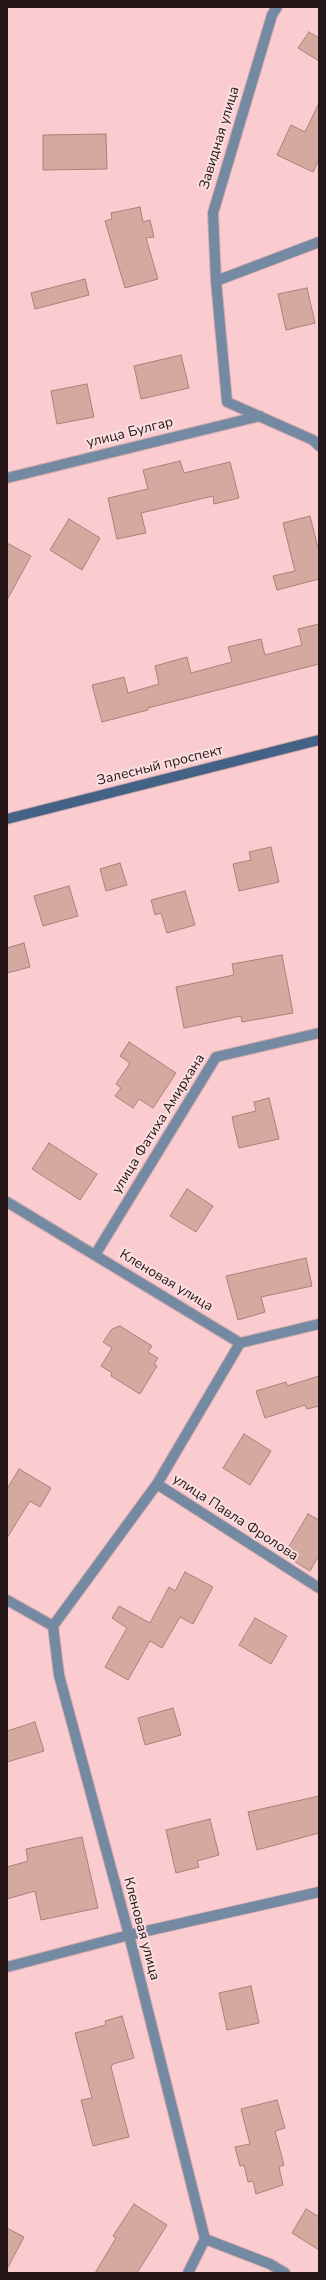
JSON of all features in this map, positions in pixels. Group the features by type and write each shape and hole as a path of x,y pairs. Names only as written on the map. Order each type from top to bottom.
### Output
{"main road":[{"name":"Залесный проспект","path":"7,819 319,740"}],"street":[{"name":"Завидная улица","path":"260,416 227,402 216,281 212,213 272,15 277,7"},
{"path":"216,281 319,242"},
{"path":"260,416 313,440 319,446"},
{"name":"улица Булгар","path":"7,478 260,416"},
{"name":"улица Фатиха Амирхана","path":"95,1255 216,1057 319,1032"},
{"name":"Кленовая улица","path":"7,1202 240,1343"},
{"path":"7,1600 53,1626 157,1484 240,1343 319,1324"},
{"name":"улица Павла Фролова","path":"157,1484 319,1588"},
{"name":"Кленовая улица","path":"53,1626 59,1675 129,1935 206,2239"},
{"path":"7,1967 129,1935 319,1892"},
{"path":"188,2273 206,2239 270,2264 285,2273"}],"building":[{"path":"309,32 319,38 319,61 298,48"},
{"path":"319,103 319,159 313,172 277,155 291,125 305,132"},
{"path":"106,134 107,169 43,170 43,135"},
{"path":"140,207 143,222 150,220 154,237 146,238 158,279 125,288 105,221 112,219 111,213"},
{"path":"85,279 89,295 35,309 31,293"},
{"path":"307,288 315,323 286,330 278,294"},
{"path":"181,355 189,388 141,399 134,366"},
{"path":"87,384 94,417 57,424 51,391"},
{"path":"180,461 184,473 230,462 239,498 214,504 213,496 141,513 146,533 117,539 108,498 148,489 143,470"},
{"path":"310,516 319,552 319,579 277,590 273,576 295,571 283,523"},
{"path":"69,519 100,538 82,570 50,550"},
{"path":"7,543 31,556 7,600"},
{"path":"319,624 319,664 148,708 148,710 102,722 92,685 124,677 128,693 159,684 155,666 187,657 191,673 232,662 228,647 261,639 265,655 302,645 298,629"},
{"path":"271,847 279,882 239,891 233,864 251,860 249,852"},
{"path":"120,863 127,885 106,891 100,869"},
{"path":"69,886 78,916 43,926 34,896"},
{"path":"185,891 195,925 167,933 161,913 155,915 151,900"},
{"path":"24,943 30,967 7,973 7,948"},
{"path":"282,955 293,1013 242,1022 241,1016 184,1028 176,987 234,975 232,964"},
{"path":"129,1042 176,1073 153,1108 139,1099 133,1108 115,1096 121,1088 116,1084 130,1063 120,1056"},
{"path":"269,1098 279,1139 239,1148 232,1117 256,1111 254,1102"},
{"path":"49,1143 97,1174 80,1200 32,1169"},
{"path":"187,1189 213,1206 196,1232 170,1216"},
{"path":"306,1258 312,1286 261,1297 265,1312 238,1320 226,1276"},
{"path":"120,1326 152,1346 148,1352 158,1358 154,1364 157,1366 140,1394 111,1376 112,1373 101,1366 112,1348 103,1342 112,1329"},
{"path":"319,1376 319,1406 307,1409 305,1405 265,1418 256,1391 286,1382 287,1386"},
{"path":"244,1434 271,1451 250,1485 223,1468"},
{"path":"19,1469 51,1488 40,1507 30,1501 7,1538 7,1489"},
{"path":"308,1514 319,1520 319,1555 310,1571 284,1555"},
{"path":"185,1572 213,1587 193,1624 180,1617 162,1648 150,1641 128,1680 105,1667 127,1628 112,1618 119,1606 150,1623 169,1587 175,1591"},
{"path":"255,1618 287,1636 271,1664 239,1645"},
{"path":"173,1708 181,1735 145,1745 138,1718"},
{"path":"35,1722 44,1751 7,1762 7,1731"},
{"path":"319,1796 319,1833 257,1850 248,1812"},
{"path":"210,1819 219,1855 197,1861 199,1867 176,1873 166,1830"},
{"path":"82,1837 98,1908 41,1920 35,1891 7,1899 7,1867 28,1861 26,1849"},
{"path":"251,1986 259,2023 227,2030 219,1993"},
{"path":"122,2016 134,2058 113,2064 111,2067 129,2137 93,2146 81,2100 92,2098 75,2033 106,2025 105,2021"},
{"path":"277,2100 285,2128 275,2131 284,2165 279,2167 283,2185 256,2194 253,2181 248,2182 244,2165 240,2166 235,2147 250,2144 241,2109"},
{"path":"134,2204 167,2225 137,2273 95,2273 116,2238 113,2236"},
{"path":"306,2209 319,2217 319,2250 292,2233"},
{"path":"7,2228 24,2237 7,2269"}]}
